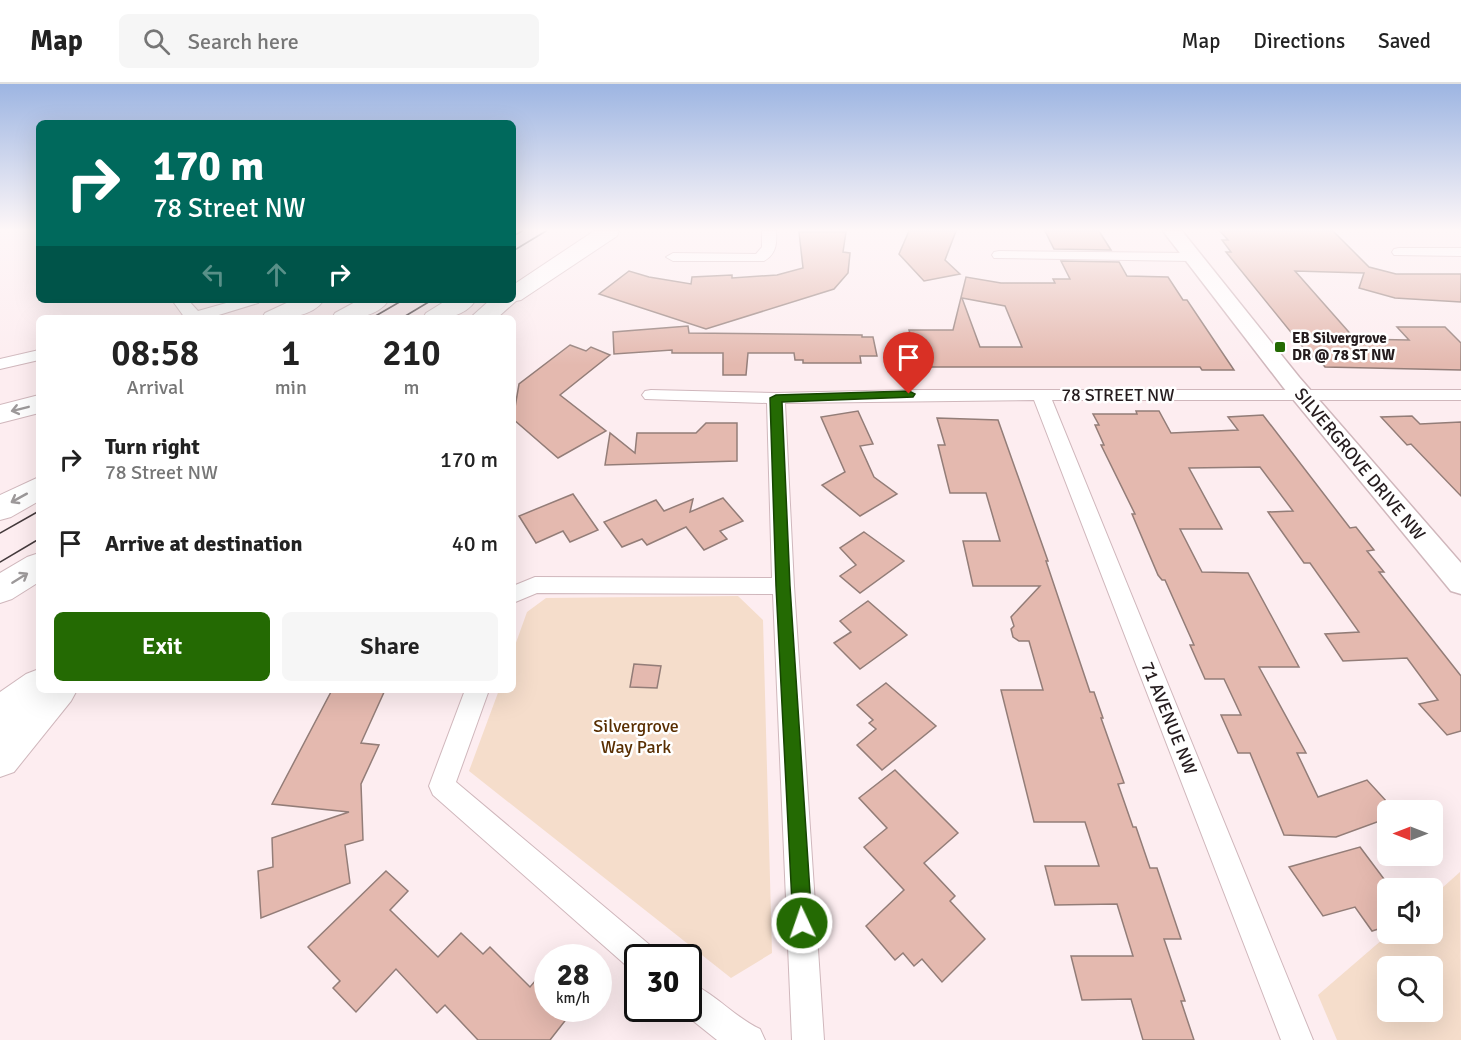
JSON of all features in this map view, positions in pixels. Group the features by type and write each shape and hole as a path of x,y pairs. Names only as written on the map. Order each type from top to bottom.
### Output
{"highway":[{"path":"516,293 542,276"},
{"path":"280,315 306,303"},
{"path":"350,315 372,303"},
{"path":"440,315 459,303"},
{"path":"486,315 501,303"},
{"path":"0,414 36,405"},
{"path":"0,509 36,490"},
{"path":"0,590 36,568"},
{"path":"0,714 36,687"},
{"path":"0,759 55,693"}],"street":[{"name":"SILVERGROVE DRIVE NW","path":"1206,276 1302,396 1461,583"},
{"path":"182,303 192,315"},
{"path":"204,315 243,303"},
{"path":"0,364 36,356"},
{"name":"78 STREET NW","path":"651,395 776,398 909,394 1461,395"},
{"name":"71 AVENUE NW","path":"1041,395 1297,1040"},
{"path":"776,398 783,586 808,1040"},
{"path":"516,594 535,585 783,586"},
{"path":"476,693 442,786 625,944"},
{"path":"702,1008 733,1033 749,1040"}],"green space":[{"name":"Silvergrove Way Park","path":"738,596 763,620 772,953 731,978 702,955 702,944 688,944 469,771 498,693 516,693 516,643 527,612 546,598"},
{"path":"1460,872 1461,1040 1337,1040 1318,995 1377,944 1443,944 1443,887"}],"building":[{"path":"623,276 644,276 691,284 692,277 732,276 732,278 846,276 834,289 706,329 599,294"},
{"path":"919,276 952,276 924,281"},
{"path":"1068,276 1168,277 1183,300 1187,300 1234,370 1202,370 1200,367 919,367 909,330 953,330 966,277 1001,283 1055,283 1053,279 1070,279","holes":["962,298 1005,306 1022,347 980,347"]},
{"path":"1245,276 1299,276 1355,339 1409,340 1397,327 1445,327 1461,343 1461,370 1325,367 1317,357 1311,357"},
{"path":"1363,276 1461,276 1461,302 1395,298 1359,288"},
{"path":"688,326 689,333 862,335 862,337 873,337 877,356 860,356 861,363 803,363 803,360 795,360 794,353 748,353 746,375 723,375 723,353 672,353 672,350 614,354 613,332"},
{"path":"570,345 586,351 591,347 610,355 560,395 606,431 558,458 516,422 519,384"},
{"path":"858,411 873,444 860,446 874,477 897,494 860,516 822,485 845,472 821,417"},
{"path":"1136,411 1159,411 1171,433 1238,430 1228,417 1263,415 1350,528 1356,527 1374,550 1367,551 1384,572 1379,572 1461,676 1461,731 1447,735 1419,704 1438,700 1407,658 1343,661 1325,634 1359,632 1310,563 1304,563 1268,512 1293,511 1260,467 1189,468 1222,529 1180,529 1202,572 1248,573 1299,667 1259,667 1306,753 1297,753 1318,797 1367,780 1385,800 1377,800 1377,822 1336,837 1284,835 1250,753 1238,753 1221,715 1241,715 1224,679 1205,679 1190,645 1194,645 1165,580 1158,575 1132,514 1135,514 1101,445 1104,445 1095,425 1099,425 1093,414 1137,414"},
{"path":"1412,416 1420,424 1461,422 1461,496 1411,444 1407,445 1381,417"},
{"path":"937,418 998,420 1048,561 1046,561 1090,692 1094,692 1103,718 1101,718 1124,783 1118,784 1133,827 1136,827 1150,868 1157,868 1181,939 1164,939 1185,1001 1181,1001 1194,1040 1143,1040 1131,999 1082,1000 1071,956 1133,956 1117,904 1055,905 1045,866 1099,866 1085,822 1034,822 1001,690 1043,690 1029,641 1019,641 1013,637 1011,629 1014,626 1011,617 1040,586 973,586 963,541 1000,541 986,493 950,493 938,445 945,445"},
{"path":"706,423 737,423 737,461 605,465 610,433 635,453 637,433 696,433"},
{"path":"573,494 598,530 570,542 563,531 536,543 519,516"},
{"path":"723,498 743,521 720,531 727,539 704,550 686,527 647,545 642,539 622,547 604,522 656,500 664,511 693,499 690,512"},
{"path":"864,532 904,561 860,593 840,576 856,565 840,548"},
{"path":"868,601 907,635 860,669 834,643 851,632 840,621"},
{"path":"634,664 661,666 657,688 630,687"},
{"path":"886,683 936,726 882,770 857,745 876,729 869,723 873,720 857,705"},
{"path":"330,693 384,693 361,743 379,745 361,784 363,840 345,845 350,883 261,918 258,871 273,867 272,838 349,812 272,804"},
{"path":"895,770 958,833 924,863 955,896 950,901 985,939 942,982 922,959 914,966 903,953 895,960 866,926 904,890 864,847 887,828 859,798"},
{"path":"1360,847 1383,878 1377,878 1377,929 1372,931 1355,907 1323,916 1289,867"},
{"path":"386,871 408,891 390,910 438,957 461,933 483,954 490,947 530,987 534,982 534,1022 564,1022 550,1040 478,1040 445,1005 437,1013 396,969 356,1012 333,988 340,981 308,947"}],"tram line":[{"path":"377,315 398,303"},
{"path":"407,315 427,303"},
{"path":"0,533 36,513"},
{"path":"0,562 36,541"}],"place":[{"name":"EB Silvergrove DR @ 78 ST NW","path":"1280,347"}],"route":[{"path":"802,923 783,586 776,398 909,394"}]}
